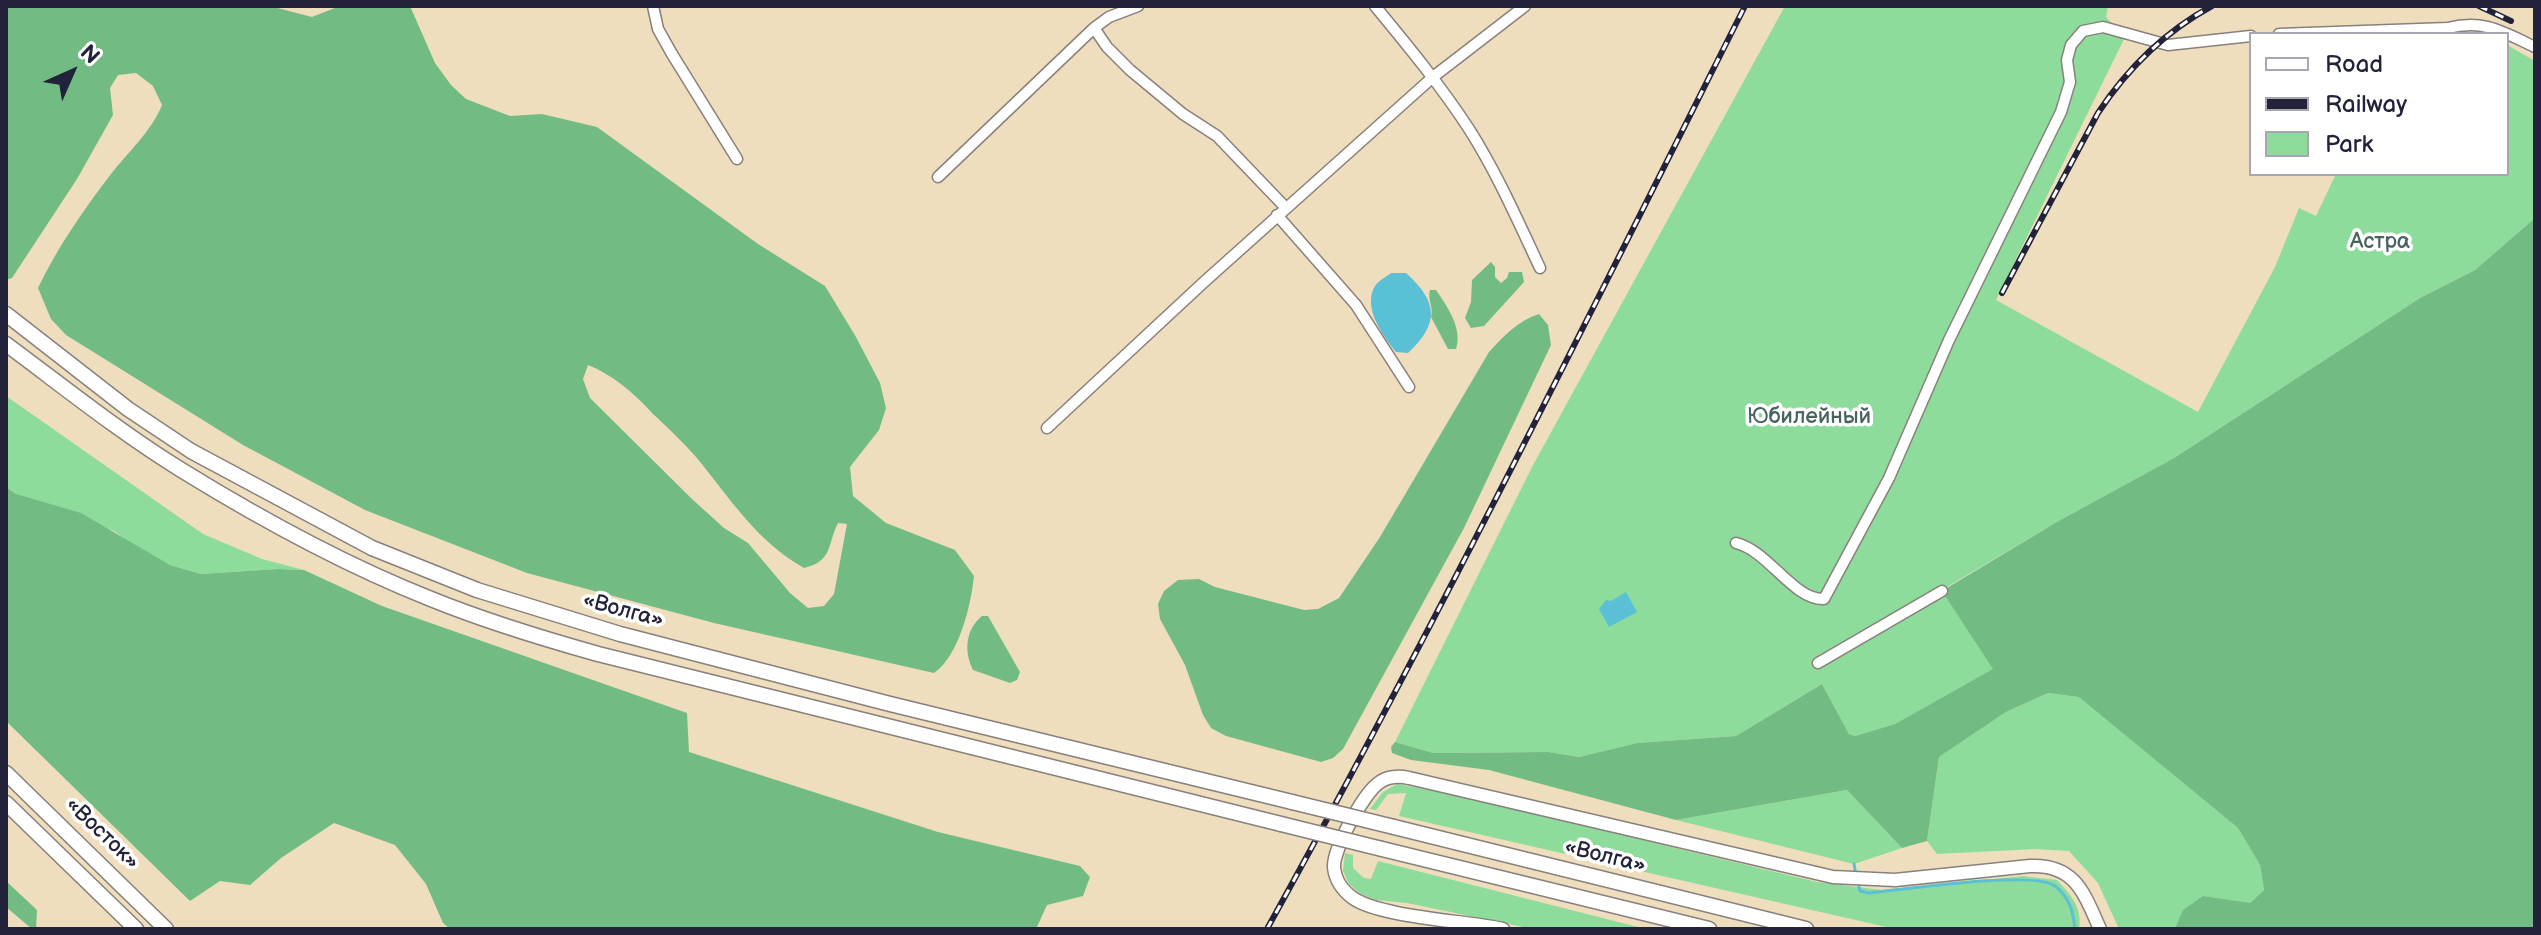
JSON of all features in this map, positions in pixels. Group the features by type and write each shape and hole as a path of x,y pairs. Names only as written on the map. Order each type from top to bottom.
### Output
{"highway":[{"name":"«Волга»","path":"6,314 128,409 191,451 329,527 452,581 620,634 890,704 1806,929"},
{"name":"«Волга»","path":"6,344 182,471 316,546 430,599 503,625 598,654 1709,929"},
{"name":"«Восток»","path":"6,773 166,929"},
{"name":"«Восток»","path":"6,803 136,929"}],"main road":[{"path":"1503,929 1380,909 1360,902 1345,891 1335,875 1335,859 1350,825 1374,786 1392,777 1409,778 1833,877 1895,880 2030,866 2050,867 2074,880 2100,929"},
{"path":"2088,902 2090,929"}],"street":[{"path":"653,6 658,29 737,159"},
{"path":"938,177 1094,28 1109,17 1138,6"},
{"path":"1375,6 1433,77 1471,132 1540,268"},
{"path":"1047,428 1433,77 1525,6"},
{"path":"2344,32 2448,28 2469,23 2502,32"},
{"path":"1736,543 1751,547 1815,599 1824,599 1889,478 1949,340 2061,112 2070,82 2067,60 2071,45 2083,31 2103,27 2168,45 2249,36"},
{"path":"1094,28 1107,47 1130,70 1183,114 1217,136 1356,305 1409,387"},
{"path":"2509,35 2535,47"},
{"path":"1818,663 1942,591"}],"green space":[{"path":"6,6 270,6 312,17 340,6 410,6 435,63 466,99 510,116 542,114 597,127 758,244 825,286 880,383 886,408 879,430 850,467 853,496 886,523 955,550 974,576 962,629 950,655 934,673 714,623 527,573 365,510 243,445 66,335 51,319 38,288 81,215 146,133 162,105 153,86 136,73 118,75 110,88 113,115 77,179 12,278 6,280","holes":["588,365 638,398 691,451 758,532 804,568 825,556 838,523 847,524 834,594 824,606 808,608 790,593 748,543 724,528 692,499 590,398 583,379"]},
{"name":"Юбилейный","path":"1785,6 2108,6 2106,17 2125,37 1996,300 2198,412 2275,267 2299,208 2316,216 2335,176 2509,176 2509,46 2535,61 2535,218 2475,270 2420,298 2174,458 1942,590 1994,669 1895,724 1855,736 1849,734 1822,684 1736,736 1637,743 1579,757 1548,752 1433,753 1395,742 1532,467"},
{"path":"2535,218 2535,929 2175,929 2183,910 2203,896 2250,903 2264,890 2260,865 2238,828 2079,697 2048,693 2006,712 1939,757 1927,841 1902,848 1847,790 1676,820 1489,770 1411,760 1392,753 1391,747 1395,742 1433,753 1548,752 1579,757 1637,743 1736,736 1822,684 1849,734 1855,736 1895,724 1993,669 1942,591 2055,523 2174,458 2420,298 2475,270"},
{"path":"1491,262 1495,267 1495,277 1501,283 1509,272 1522,272 1524,282 1484,326 1471,328 1465,318 1471,302 1472,280"},
{"path":"1430,290 1436,290 1453,318 1458,341 1456,349 1448,349 1431,317"},
{"path":"1539,314 1548,325 1551,345 1464,528 1343,749 1333,758 1321,762 1226,736 1211,728 1203,715 1185,665 1160,619 1158,604 1164,591 1178,580 1199,579 1215,587 1304,610 1318,609 1339,598 1380,537 1489,352 1517,325"},
{"path":"6,396 203,534 262,559 304,570 201,574 170,565 114,531 16,494 6,487"},
{"path":"6,487 16,494 81,513 170,565 201,574 304,570 382,606 687,713 689,752 938,832 1080,866 1090,877 1083,896 1047,905 1036,929 450,929 443,923 426,884 395,845 334,823 281,858 250,885 220,881 190,901 6,721"},
{"path":"982,616 988,616 1020,672 1017,680 1010,683 973,670 968,656 969,634"},
{"path":"2048,693 2080,697 2238,828 2260,865 2264,890 2249,904 2203,896 2175,929 2119,929 2098,883 2069,851 2035,849 1937,854 1927,841 1939,757 2006,712"},
{"path":"1397,784 1442,792 1817,882 1882,890 2023,876 2057,880 2077,908 2079,929 1895,929 1399,816 1406,793 1388,794 1376,810 1370,809 1383,792"},
{"path":"1847,790 1902,848 1854,864 1676,820"},
{"path":"1345,853 1353,855 1353,868 1364,878 1371,879 1378,861 1646,929 1533,929 1407,903 1377,900 1361,894 1349,884 1343,871"},
{"path":"6,881 37,910 36,929 6,907"}],"water":[{"path":"1391,273 1406,273 1429,303 1431,313 1426,332 1408,353 1396,352 1380,330 1371,303 1375,286"},
{"path":"1626,592 1637,612 1609,627 1599,609 1606,600 1611,601"}],"waterway":[{"path":"1854,864 1856,875"},
{"path":"1858,882 1860,891 1869,893 1995,880 2042,882 2055,886 2064,895 2072,911 2075,929"}],"railway":[{"path":"1267,929 1451,586 1745,6"},
{"path":"2002,293 2109,97 2163,39 2212,6"},
{"path":"2479,6 2511,21"}],"park label":[{"name":"Астра","path":"2380,242"}]}
